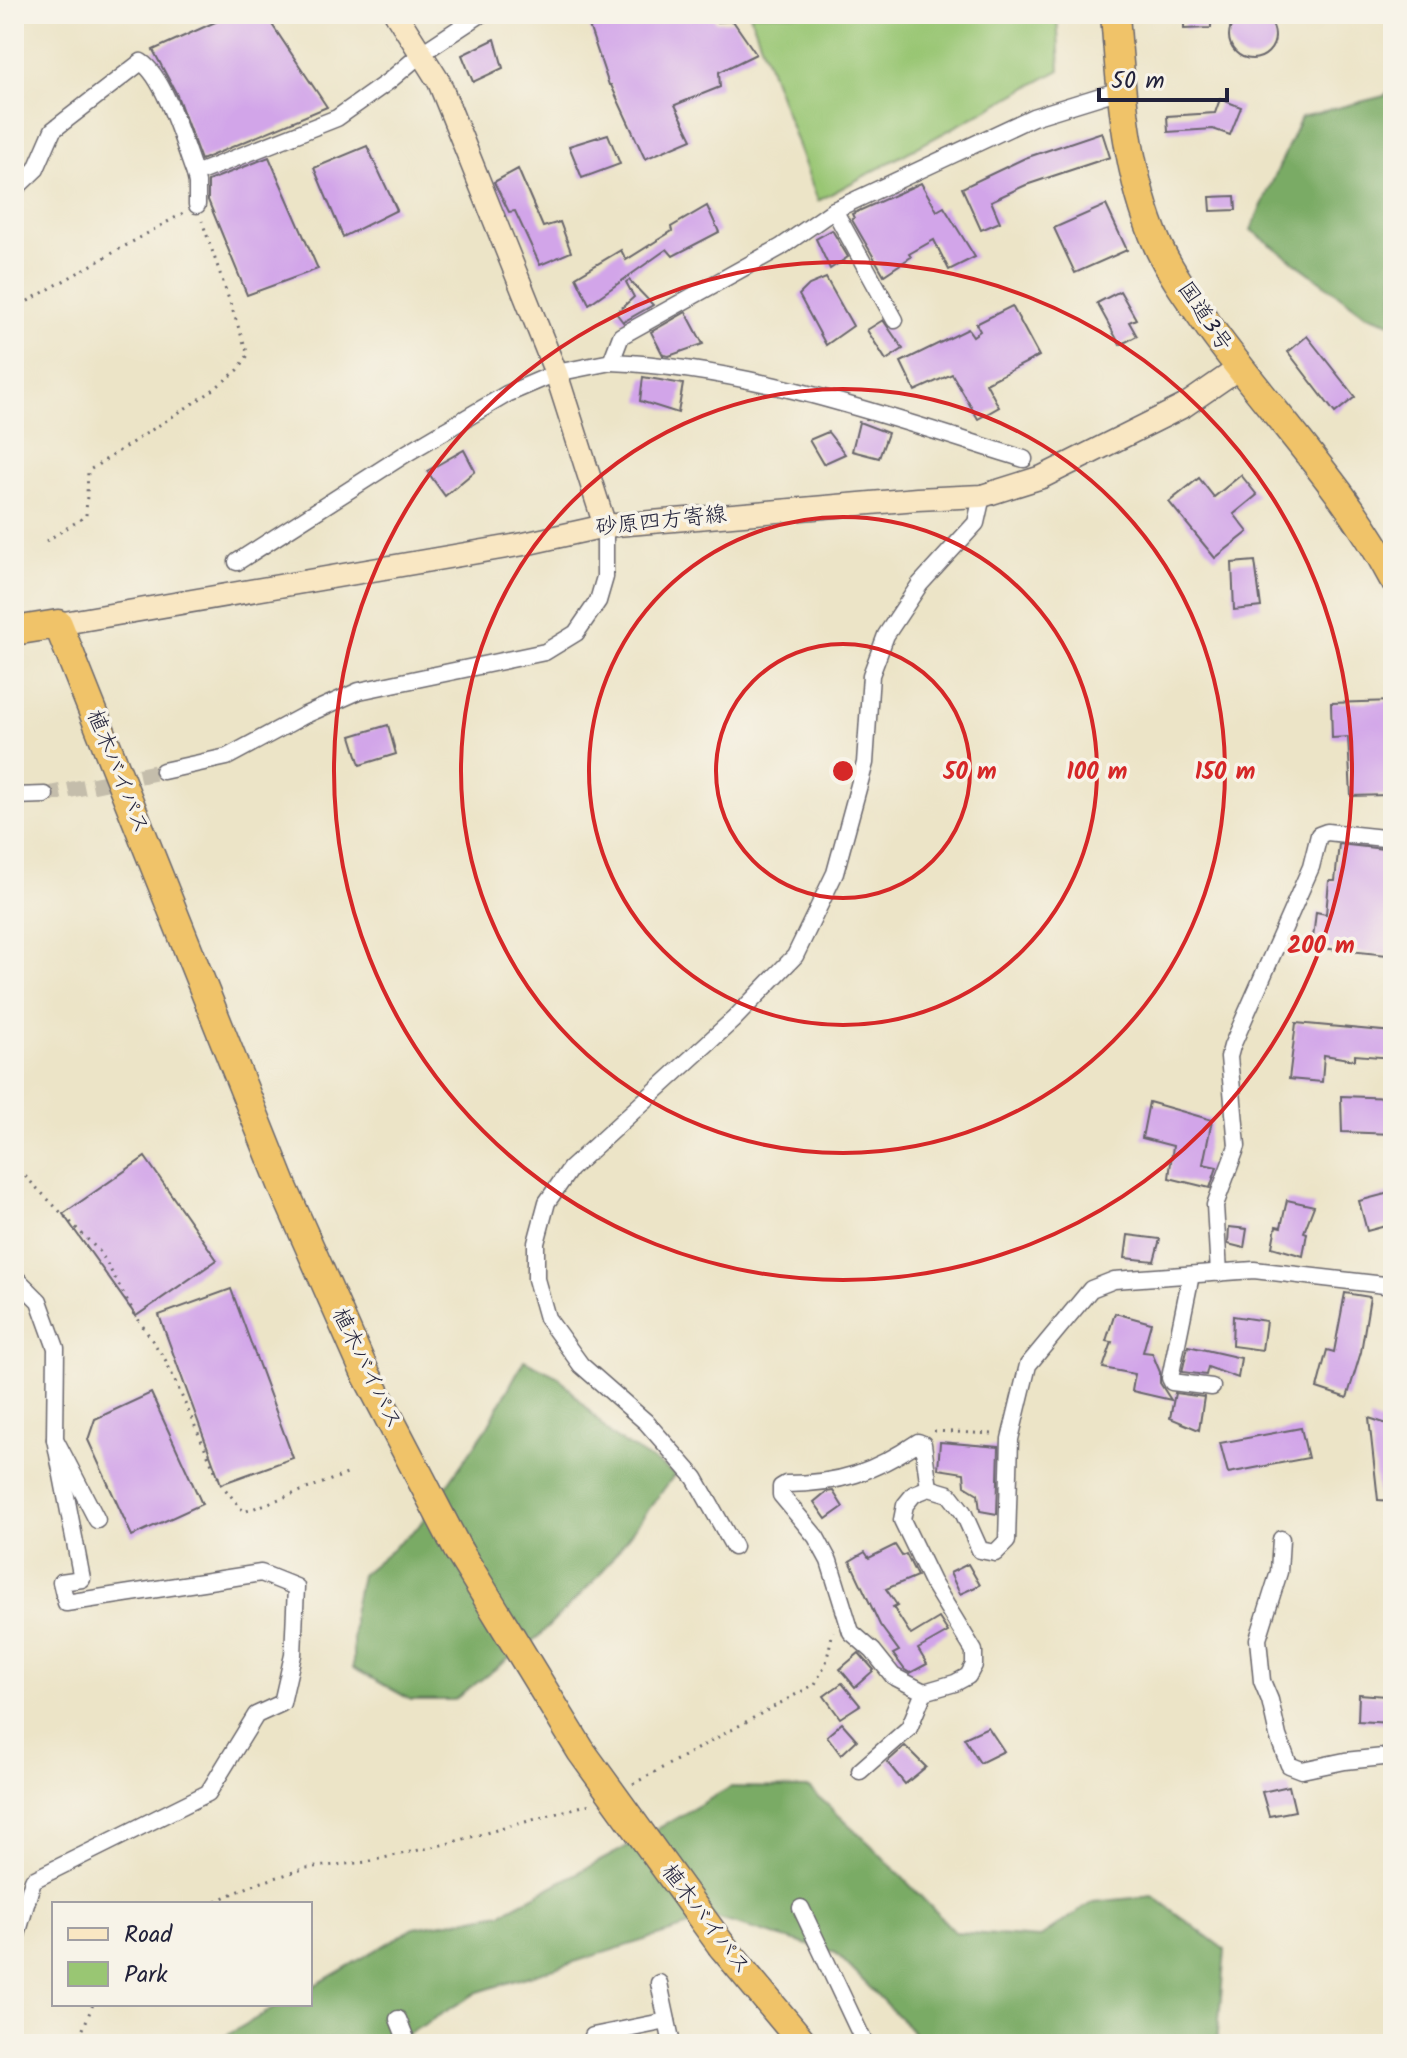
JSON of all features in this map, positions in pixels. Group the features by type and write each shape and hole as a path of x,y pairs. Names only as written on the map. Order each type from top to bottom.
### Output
{"highway":[{"name":"国道3号","path":"1115,14 1123,120 1139,193 1159,248 1239,368 1376,545 1393,578"},
{"path":"14,631 58,624"},
{"name":"植木バイパス","path":"58,624 283,1187 364,1370 458,1550 581,1751 722,1946 804,2044"}],"main road":[{"path":"396,14 439,82 556,373 605,526"},
{"name":"砂原四方寄線","path":"58,624 524,544 605,526 982,496 1056,470 1184,406 1239,368"}],"street":[{"path":"195,174 337,118 422,53 481,14"},
{"path":"14,190 36,169 53,130 141,62 150,68 163,93 195,174 197,205"},
{"path":"611,362 621,336 781,247 834,210 1033,117 1120,90"},
{"path":"834,210 895,320"},
{"path":"237,562 420,445 507,394 556,373 611,362 665,364 781,388 841,403 1024,459"},
{"path":"734,1547 695,1478 646,1422 581,1365 547,1318 536,1279 536,1243 547,1202 570,1169 733,1020 795,956 835,873 865,763 871,675 886,635 920,584 976,523 982,496"},
{"path":"163,771 227,757 303,716 359,691 545,652 576,633 598,601 605,577 605,526"},
{"path":"14,796 45,795"},
{"path":"1219,1273 1215,1205 1237,1146 1229,1057 1232,1046 1311,867 1319,835 1327,832 1393,839"},
{"path":"929,1488 923,1444 918,1442 867,1472 841,1480 786,1484 781,1487 781,1495 816,1537 829,1561 851,1632 873,1651 893,1676 924,1692 968,1676 974,1665 974,1651 932,1582 902,1520 905,1505 914,1494 929,1488 949,1494 963,1512 980,1550 995,1553 1007,1541 1010,1439 1028,1365 1091,1289 1114,1280 1254,1270 1393,1286"},
{"path":"1191,1275 1170,1378 1172,1382 1212,1387"},
{"path":"14,1276 39,1301 56,1348 55,1439 82,1579 61,1582 66,1603 261,1573 296,1587 293,1655 282,1703 256,1715 208,1793 33,1880 14,1945"},
{"path":"55,1439 97,1520"},
{"path":"1281,1539 1279,1572 1258,1639 1262,1681 1289,1765 1302,1770 1393,1756"},
{"path":"860,1771 909,1728 924,1692"},
{"path":"801,1908 865,2044"},
{"path":"659,1983 672,2044"},
{"path":"398,2019 408,2044"},
{"path":"591,2044 593,2036 667,2021"}],"path":[{"path":"14,309 197,205 248,355 238,370 209,393 88,471 86,516 46,541"},
{"path":"14,1165 101,1253 136,1316 166,1361 221,1484 244,1512 347,1474"},
{"path":"918,1442 935,1430 978,1435 987,1432 1010,1439"},
{"path":"625,1789 815,1684 826,1663 840,1596"},
{"path":"214,1902 306,1868 366,1862 446,1844 601,1801"},
{"path":"77,2044 92,2006"}],"green space":[{"path":"750,14 1057,14 1060,70 818,201"},
{"path":"1393,87 1393,324 1365,314 1251,230 1301,117 1384,96"},
{"path":"524,1360 559,1377 611,1435 675,1474 598,1577 539,1636 454,1700 411,1700 353,1668 353,1613 361,1575 418,1527 488,1426"},
{"path":"731,1787 809,1788 871,1845 955,1932 1039,1938 1093,1902 1153,1896 1225,1950 1217,2044 925,2044 836,1953 715,1918 478,1992 392,2044 212,2044 278,2006 312,2006 312,1987 414,1928 502,1913"}],"building":[{"path":"1252,13 1269,19 1275,36 1269,53 1252,59 1235,53 1229,36 1235,19"},
{"path":"233,14 265,14 327,107 201,160 176,93 153,50"},
{"path":"585,14 712,14 716,22 733,21 756,54 719,72 720,87 675,105 692,139 645,159 609,85"},
{"path":"1184,14 1211,14 1211,28 1184,29"},
{"path":"495,39 503,68 473,82 462,55"},
{"path":"1220,99 1241,107 1230,135 1213,129 1168,132 1167,116 1215,113"},
{"path":"1102,132 1110,157 1026,185 991,201 1000,222 981,230 962,188 1025,158"},
{"path":"608,134 620,164 582,178 569,146"},
{"path":"367,146 397,210 343,237 314,168"},
{"path":"269,157 318,269 247,295 208,200 208,181"},
{"path":"518,169 543,227 560,222 571,252 540,265 515,211 509,212 494,182"},
{"path":"921,183 937,211 944,207 975,257 949,270 934,240 909,254 911,257 884,275 852,220 852,214"},
{"path":"1235,196 1236,210 1211,211 1210,197"},
{"path":"1106,205 1127,250 1075,273 1054,228"},
{"path":"707,206 719,232 673,256 667,249 589,304 576,277 621,250 626,260 672,231 671,227"},
{"path":"832,230 848,257 830,269 816,239"},
{"path":"826,278 853,326 826,345 799,295 809,285"},
{"path":"629,280 653,305 623,322 616,313 634,297 626,282"},
{"path":"1120,291 1136,319 1129,322 1137,336 1120,345 1097,303"},
{"path":"1012,306 1039,356 986,383 999,407 978,419 952,374 915,391 901,362 968,329 973,336 980,331 976,324"},
{"path":"686,312 703,344 669,356 663,355 651,332"},
{"path":"883,320 903,349 886,360 867,330"},
{"path":"1307,336 1355,397 1335,413 1288,352"},
{"path":"643,377 683,384 678,413 640,401"},
{"path":"859,422 888,433 879,458 852,451"},
{"path":"828,432 845,454 823,464 809,440"},
{"path":"464,450 475,471 445,496 427,471"},
{"path":"1241,475 1257,495 1234,514 1248,532 1215,558 1169,502 1199,478 1214,497"},
{"path":"1255,561 1261,607 1234,610 1232,563"},
{"path":"1393,701 1393,788 1388,788 1388,795 1351,796 1348,737 1332,738 1331,703"},
{"path":"388,725 396,754 360,765 351,736"},
{"path":"1339,844 1393,850 1387,955 1312,947 1316,912 1326,914 1329,881 1335,881"},
{"path":"1296,1023 1393,1032 1393,1058 1355,1055 1355,1060 1324,1055 1322,1082 1289,1079"},
{"path":"1341,1096 1393,1098 1393,1134 1342,1132"},
{"path":"1149,1102 1212,1120 1203,1164 1217,1167 1210,1188 1169,1178 1173,1146 1142,1138"},
{"path":"145,1157 217,1260 136,1316 63,1214"},
{"path":"1393,1192 1393,1224 1367,1231 1359,1201"},
{"path":"1287,1200 1314,1206 1304,1232 1307,1233 1303,1256 1272,1247 1276,1226 1281,1227"},
{"path":"1229,1227 1247,1229 1244,1248 1228,1244"},
{"path":"1128,1235 1160,1239 1154,1261 1125,1258"},
{"path":"231,1289 293,1458 221,1484 159,1315"},
{"path":"1345,1293 1370,1297 1361,1352 1347,1398 1317,1388 1327,1350 1334,1352"},
{"path":"1115,1313 1151,1323 1143,1352 1152,1353 1160,1372 1160,1383 1171,1400 1132,1391 1135,1374 1103,1368 1112,1342 1106,1341"},
{"path":"1233,1316 1266,1321 1262,1350 1232,1346"},
{"path":"1188,1346 1241,1358 1238,1378 1208,1367 1206,1375 1182,1372"},
{"path":"151,1393 202,1504 132,1536 88,1440 95,1419"},
{"path":"1175,1393 1204,1397 1199,1430 1170,1418"},
{"path":"1369,1418 1393,1426 1393,1501 1378,1500"},
{"path":"1301,1428 1308,1458 1228,1473 1220,1443"},
{"path":"940,1442 999,1447 997,1514 980,1511 978,1494 965,1486 964,1473 938,1469"},
{"path":"833,1491 843,1507 826,1519 814,1502 826,1492"},
{"path":"895,1545 902,1556 906,1554 917,1576 886,1589 897,1605 893,1607 911,1635 939,1618 948,1632 918,1649 927,1664 910,1673 893,1654 899,1651 880,1625 850,1561 865,1552 869,1558"},
{"path":"968,1564 980,1585 960,1594 950,1573"},
{"path":"859,1653 874,1670 855,1687 840,1669"},
{"path":"842,1683 860,1705 840,1718 824,1696"},
{"path":"1359,1694 1386,1696 1390,1723 1358,1721"},
{"path":"842,1723 857,1740 841,1755 827,1736"},
{"path":"988,1727 1004,1751 980,1763 964,1738"},
{"path":"905,1746 926,1767 905,1784 887,1762"},
{"path":"1289,1786 1295,1811 1269,1816 1262,1792"}],"tunnel":[{"path":"45,795 163,771"}]}
